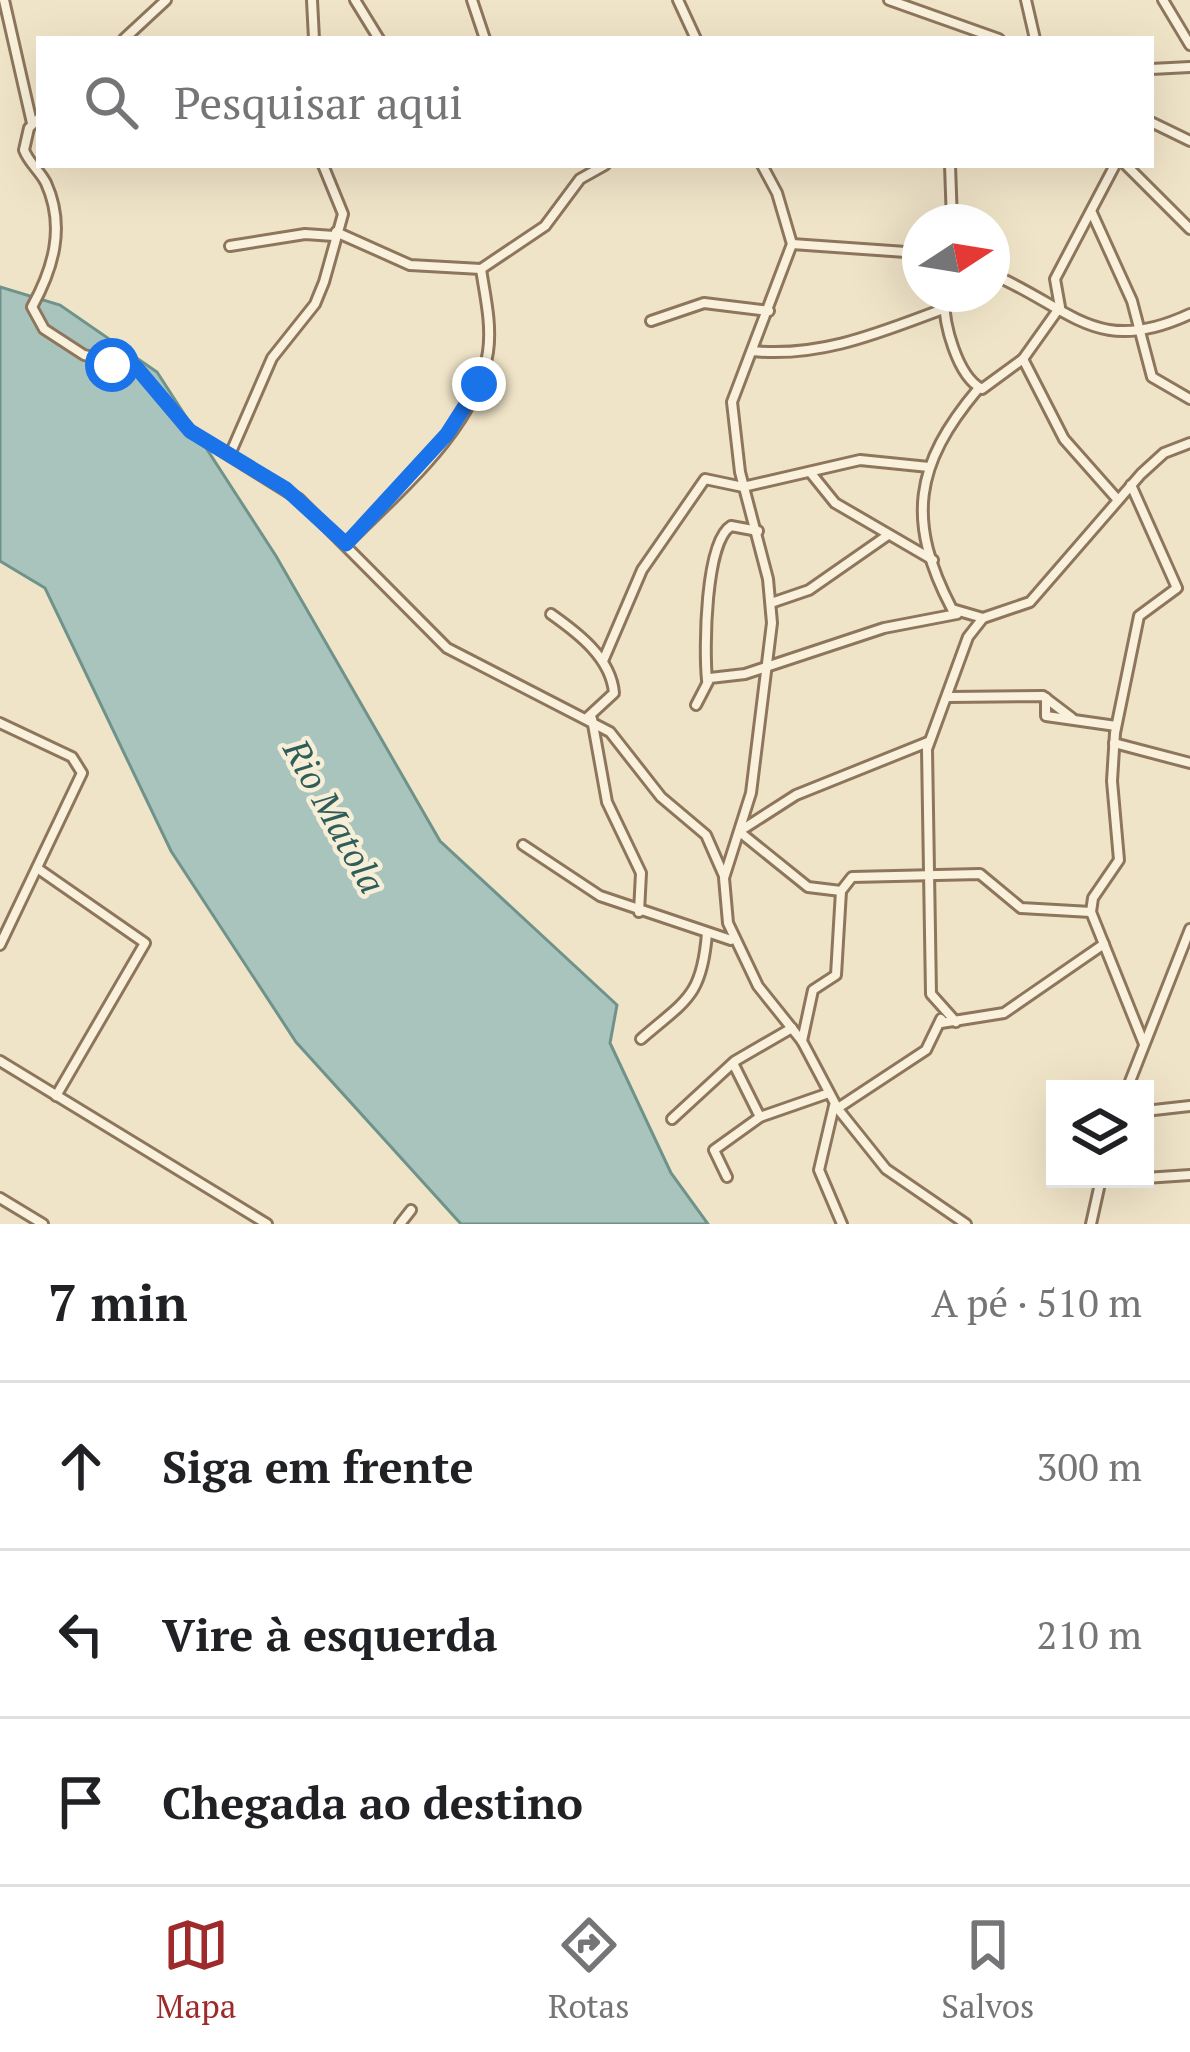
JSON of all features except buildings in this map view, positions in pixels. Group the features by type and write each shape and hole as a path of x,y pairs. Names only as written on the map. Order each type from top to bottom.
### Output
{"street":[{"path":"4,0 36,120 25,155 47,185 56,238 48,280 32,307 36,320 101,363 136,367 190,431 231,452 299,499 446,649 590,718 617,739 661,797 706,835 724,878 732,940 758,986 802,1041 836,1106 886,1168 965,1224"},
{"path":"127,36 166,0"},
{"path":"313,0 314,36"},
{"path":"355,0 377,36"},
{"path":"472,0 484,36"},
{"path":"678,0 695,36"},
{"path":"890,0 990,36"},
{"path":"923,0 925,14"},
{"path":"1026,0 1034,36"},
{"path":"1163,0 1190,45"},
{"path":"1154,69 1190,67"},
{"path":"1154,123 1190,141"},
{"path":"231,452 272,358 320,294 343,214 324,168"},
{"path":"230,246 335,234 410,266 481,269 545,226 580,178 599,168"},
{"path":"724,878 742,831 767,664 771,603 759,531 743,487 732,402 792,244 777,193 764,168"},
{"path":"950,168 951,204"},
{"path":"957,614 933,560 919,508 929,467 978,389 1023,359 1060,307 1055,279 1113,168"},
{"path":"1129,168 1190,229"},
{"path":"1091,212 1142,332 1152,376 1190,399"},
{"path":"792,244 902,252"},
{"path":"346,544 447,434 479,384 489,338 481,269"},
{"path":"1010,283 1097,330 1142,332 1190,314"},
{"path":"651,321 704,303 770,311"},
{"path":"752,351 800,352 840,346 932,312"},
{"path":"944,312 953,344 978,389"},
{"path":"1023,359 1064,439 1118,500"},
{"path":"707,680 884,628 957,614 983,618 1030,602 1131,485 1164,453 1190,443"},
{"path":"603,661 642,571 702,482 710,478 743,487 872,460 929,467"},
{"path":"810,472 824,494 933,560"},
{"path":"1131,485 1177,588 1141,611 1114,743 1119,860 1093,898 1091,912 1144,1044"},
{"path":"696,706 707,680 704,629 721,536 731,526 759,531"},
{"path":"771,603 809,590 888,535"},
{"path":"551,614 603,661 614,693 590,718"},
{"path":"956,1022 941,1011 931,994 929,741 968,637 983,618"},
{"path":"948,697 1046,697 1046,716 1116,726"},
{"path":"590,718 607,802 640,873 638,912"},
{"path":"0,724 72,757 82,769 0,945"},
{"path":"742,831 796,795 929,741"},
{"path":"1114,743 1190,763"},
{"path":"742,831 809,887 841,891"},
{"path":"523,845 594,893 638,912 732,940"},
{"path":"38,868 145,944 56,1096"},
{"path":"802,1041 813,990 835,979 841,891 852,877 980,874 1021,908 1091,912"},
{"path":"1130,1080 1190,929"},
{"path":"641,1039 693,995 704,970 707,933"},
{"path":"941,1023 1009,1010 1104,944"},
{"path":"842,1224 819,1170 836,1106 926,1050 941,1023 941,1011"},
{"path":"672,1118 733,1063 792,1028"},
{"path":"0,1061 267,1224"},
{"path":"733,1063 760,1117"},
{"path":"727,1177 714,1150 760,1117 829,1093"},
{"path":"1154,1110 1190,1106"},
{"path":"1154,1177 1190,1175"},
{"path":"1090,1224 1099,1188"},
{"path":"0,1198 44,1224"},
{"path":"400,1224 412,1210"}],"water":[{"name":"Rio Matola","path":"0,287 60,305 157,372 276,556 440,841 617,1005 610,1043 671,1173 708,1224 461,1224 296,1042 171,851 45,588 0,561"}],"route":[{"path":"112,365 136,367 190,431 286,489 346,544 447,434 479,384"}]}
